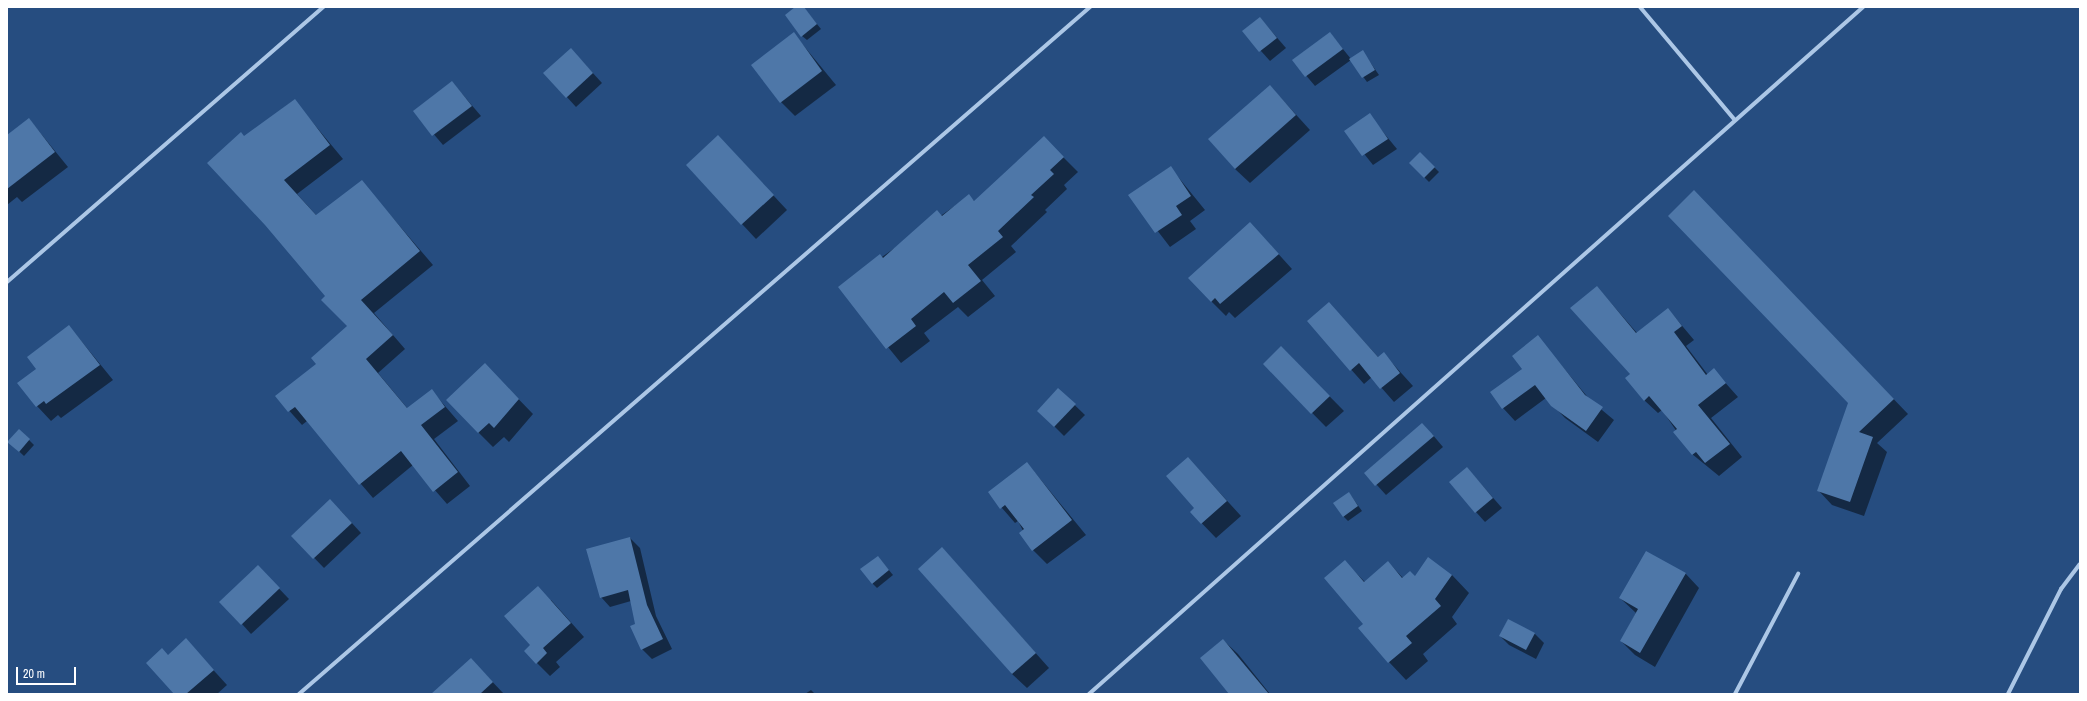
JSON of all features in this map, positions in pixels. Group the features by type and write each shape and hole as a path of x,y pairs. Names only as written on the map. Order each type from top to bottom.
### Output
{"street":[{"path":"7,282 323,7"},
{"path":"299,694 1090,7"},
{"path":"1640,7 1734,119"},
{"path":"1089,694 1734,119 1863,7"},
{"path":"2008,694 2061,589 2080,564"},
{"path":"1735,694 1798,574"}],"building":[{"path":"795,7 804,7 817,24 801,37 785,15"},
{"path":"1260,17 1277,38 1259,52 1242,31"},
{"path":"794,32 822,71 780,103 751,65"},
{"path":"1330,32 1343,49 1305,77 1292,60"},
{"path":"571,48 593,73 566,98 543,73"},
{"path":"1363,50 1375,70 1362,78 1349,59"},
{"path":"452,81 472,106 432,136 413,111"},
{"path":"1270,85 1296,115 1235,169 1208,139"},
{"path":"295,99 330,145 284,180 316,215 362,180 420,251 361,300 393,335 366,359 407,408 432,389 445,407 421,425 458,472 433,492 401,451 359,485 295,407 288,412 275,396 316,364 311,358 347,326 321,300 325,296 265,225 207,163 241,132 244,136"},
{"path":"1370,113 1388,139 1362,156 1344,131"},
{"path":"29,118 55,152 7,189 7,135"},
{"path":"718,135 774,195 741,225 686,165"},
{"path":"1044,136 1064,157 1050,170 1054,174 1031,195 1034,197 998,231 1003,237 968,265 981,281 953,303 944,292 911,319 916,326 886,349 838,287 880,254 883,258 937,210 942,216 969,194 974,201"},
{"path":"1420,152 1435,167 1424,178 1409,163"},
{"path":"1171,166 1191,196 1176,206 1182,215 1155,233 1128,195"},
{"path":"1694,190 1894,399 1859,432 1873,437 1850,502 1817,491 1848,403 1668,216"},
{"path":"1250,222 1279,254 1220,304 1215,298 1211,302 1188,278"},
{"path":"1597,286 1636,333 1668,308 1682,326 1674,332 1706,375 1714,368 1726,383 1698,405 1730,444 1705,463 1696,452 1692,455 1673,432 1677,429 1649,396 1644,401 1625,378 1630,374 1570,308"},
{"path":"1329,302 1378,357 1384,352 1400,373 1380,389 1359,363 1350,371 1307,321"},
{"path":"69,325 100,365 46,404 44,401 36,407 17,383 36,369 27,357"},
{"path":"1538,335 1585,395 1603,407 1586,431 1551,406 1535,385 1502,409 1490,392 1522,369 1512,356"},
{"path":"1281,346 1330,396 1311,414 1263,364"},
{"path":"485,363 519,399 494,428 489,423 478,433 446,400"},
{"path":"1058,388 1076,404 1054,427 1037,411"},
{"path":"1422,423 1434,436 1375,486 1364,473"},
{"path":"19,429 30,439 19,452 7,442"},
{"path":"1188,457 1227,501 1201,524 1190,512 1194,508 1166,476"},
{"path":"1027,462 1072,520 1032,551 1019,533 1024,529 1005,505 1000,509 988,492"},
{"path":"1467,467 1493,498 1475,513 1449,482"},
{"path":"1349,492 1358,506 1343,517 1333,503"},
{"path":"330,499 352,523 313,559 291,536"},
{"path":"630,537 647,605 663,639 641,650 630,626 635,624 628,590 600,598 586,549"},
{"path":"942,547 1036,653 1012,674 918,569"},
{"path":"1646,551 1686,573 1640,653 1620,641 1638,609 1619,598"},
{"path":"878,556 889,570 872,584 860,569"},
{"path":"1428,557 1452,575 1435,599 1441,606 1406,636 1412,643 1388,663 1358,628 1363,624 1324,578 1345,560 1364,582 1388,561 1402,578 1410,571 1415,576"},
{"path":"258,565 280,588 241,625 219,602"},
{"path":"538,586 571,623 543,648 547,653 536,664 524,651 530,645 504,616"},
{"path":"1508,619 1535,633 1526,650 1499,636"},
{"path":"186,638 214,670 186,694 174,694 146,663 162,648 168,655"},
{"path":"1223,639 1269,694 1229,694 1200,658"},
{"path":"471,658 493,682 480,694 431,694"}]}
